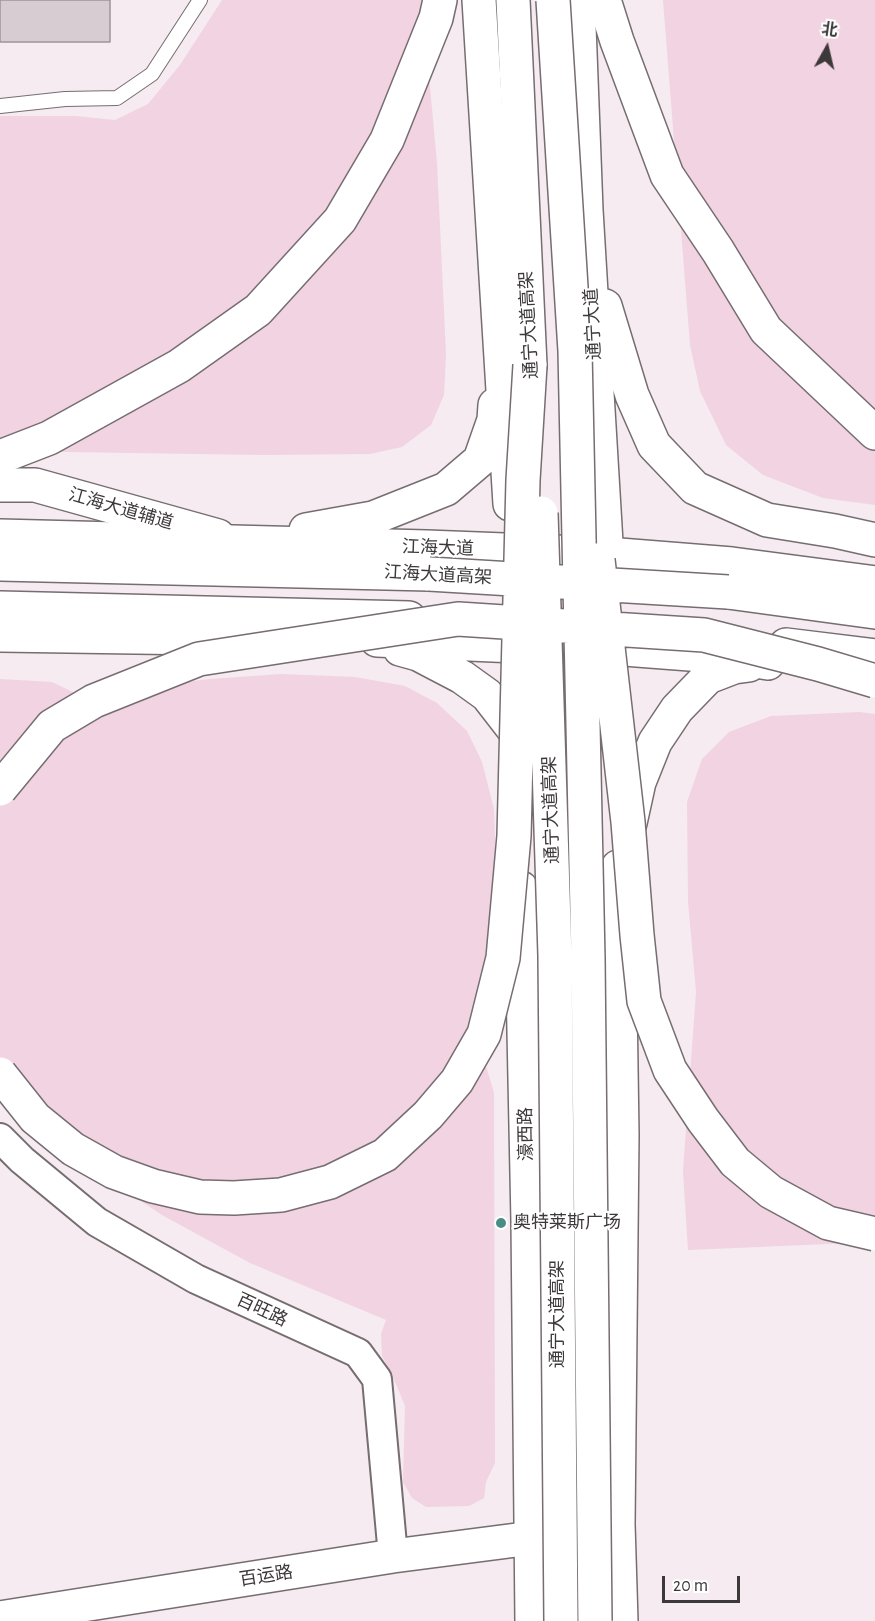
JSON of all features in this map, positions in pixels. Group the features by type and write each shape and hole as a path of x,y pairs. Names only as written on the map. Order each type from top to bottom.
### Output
{"main road":[{"path":"0,457 49,438 179,366 258,310 340,220 387,140 436,18 440,0"},
{"path":"479,0 501,344 516,646"},
{"name":"通宁大道高架","path":"513,0 530,364 543,542 555,956 561,1621"},
{"name":"通宁大道高架","path":"553,0 575,351 588,946 595,1621"},
{"name":"通宁大道","path":"578,0 586,210 611,648"},
{"path":"604,0 666,175 718,251 766,330 875,433"},
{"path":"586,210 606,309 632,394 654,446 694,488 767,520 875,540"},
{"path":"240,542 373,518 446,489 480,460 494,420 501,344"},
{"path":"575,351 628,822 645,1001 670,1070 703,1120 735,1162 771,1192 828,1223 875,1234"},
{"path":"0,1074 35,1118 73,1149 114,1172 153,1186 200,1197 234,1198 281,1195 330,1182 385,1155 428,1115 457,1081 484,1034 503,958 514,836 523,480 530,364"},
{"name":"江海大道辅道","path":"0,485 35,485 240,542"},
{"name":"江海大道","path":"0,536 607,554 732,564 875,584"},
{"name":"江海大道高架","path":"0,564 440,574 728,592 875,612"},
{"path":"0,608 458,619 704,635 875,656"},
{"path":"0,789 52,726 94,701 199,659 458,619"},
{"path":"0,635 373,640 611,648 729,657 875,679"},
{"path":"704,635 875,679"},
{"path":"373,640 418,654 462,677 487,695 518,735"},
{"name":"濠西路","path":"516,646 532,1621"},
{"path":"611,648 618,871 622,1135 618,1524 621,1621"},
{"path":"618,871 639,782 655,741 677,709 708,677 734,667 767,663"},
{"name":"百运路","path":"0,1618 393,1556 532,1538"}],"street":[{"name":"百旺路","path":"0,1138 22,1160 97,1222 196,1279 358,1353 377,1379 393,1556"}],"lane":[{"path":"0,106 65,99 117,98 152,74 200,0"}],"shaded area":[{"path":"222,0 422,0 437,163 446,354 444,395 431,425 402,447 370,454 264,455 0,451 0,116 76,116 115,120 148,104 180,65"},
{"path":"663,0 875,0 875,505 823,498 763,475 726,445 700,391 690,345"},
{"path":"281,674 355,677 405,686 437,703 467,731 482,762 494,809 497,901 486,1066 494,1093 495,1463 486,1482 484,1498 469,1506 426,1507 412,1498 403,1482 405,1406 382,1356 381,1334 386,1320 250,1263 162,1215 112,1182 0,1075 0,679 52,682 79,695 210,679"},
{"path":"859,712 875,714 875,1242 688,1250 683,1171 696,992 688,901 687,802 702,759 729,732 771,716"}],"building":[{"path":"0,0 110,0 110,42 0,42"}],"place":[{"name":"奥特莱斯广场","path":"501,1223"}]}
